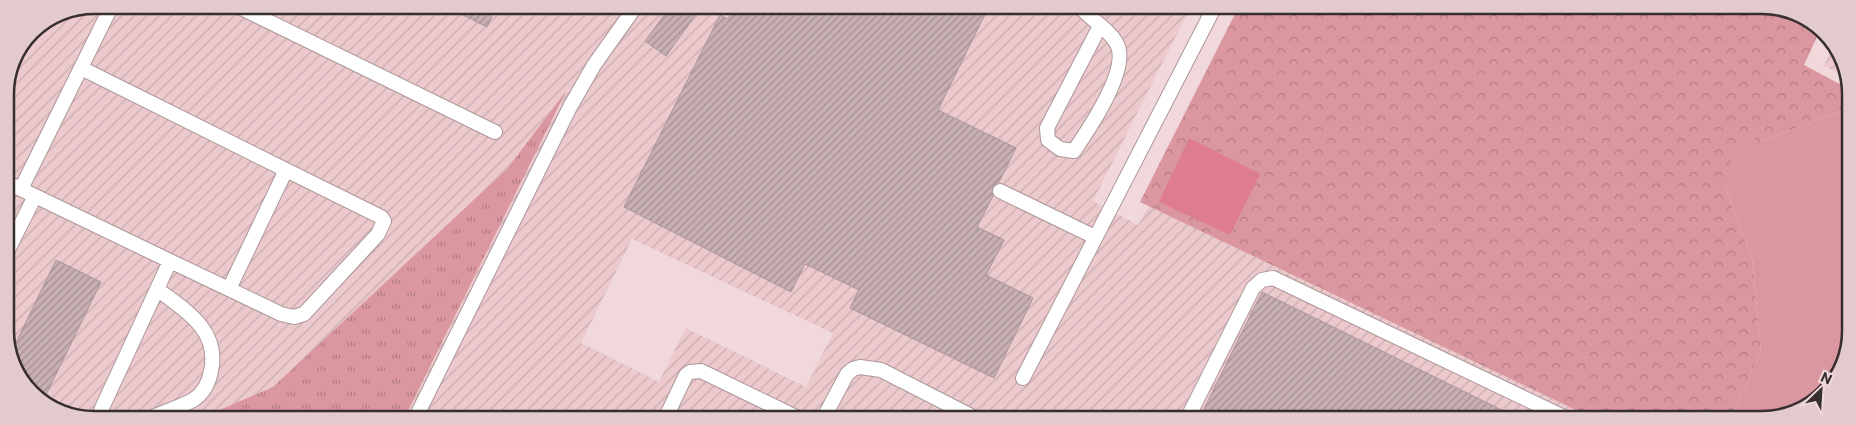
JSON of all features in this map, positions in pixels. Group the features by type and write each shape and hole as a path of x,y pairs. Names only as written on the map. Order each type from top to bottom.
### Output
{"street":[{"path":"21,189 108,14"},
{"path":"254,14 495,132"},
{"path":"419,411 570,107 594,65 630,14"},
{"path":"1087,14 1100,26 1117,43 1120,54 1118,72 1090,127 1074,151 1060,149 1048,140 1047,128 1100,26"},
{"path":"1023,378 1211,14"},
{"path":"14,186 281,314 294,318 304,314 378,234 384,224 381,217 81,68"},
{"path":"229,289 286,170"},
{"path":"1000,190 1095,237"},
{"path":"14,239 36,196"},
{"path":"101,411 170,261"},
{"path":"1191,411 1253,288 1262,280 1273,278 1551,411"},
{"path":"157,289 201,324 208,335 213,361 210,375 202,392 194,399 166,411"},
{"path":"827,411 847,374 853,369 860,367 881,370 961,411"},
{"path":"669,411 686,375 690,372 701,371 784,411"}],"shaded area":[{"path":"83,14 1187,14 1093,201 1138,225 1154,198 1601,411 93,411 68,407 53,401 45,395 24,372 15,347 14,88 16,73 30,45 41,33 53,24","holes":["632,239 833,333 806,387 686,328 659,382 581,343"]},
{"path":"1830,52 1839,73 1824,66"},
{"path":"1189,138 1260,174 1230,235 1159,202"}],"green space":[{"path":"1235,14 1778,15 1798,22 1817,36 1804,65 1841,85 1842,111 1760,142 1725,186 1752,258 1761,350 1734,411 1578,411 1140,202"},
{"path":"566,91 408,411 217,411 273,387 507,169"},
{"path":"1842,111 1841,347 1832,372 1815,392 1802,401 1778,410 1734,411 1761,350 1752,258 1725,186 1736,142 1748,133 1760,142"}],"building":[{"path":"461,14 493,14 487,27"},
{"path":"665,14 696,14 666,56 645,41"},
{"path":"731,14 985,14 938,110 1016,148 999,182 992,187 993,196 977,227 1004,240 986,275 1033,298 994,378 850,308 859,290 805,264 791,292 624,207 720,15 728,19"},
{"path":"56,260 101,282 46,396 24,372 15,345"},
{"path":"1262,292 1504,411 1208,411 1204,409"}]}
